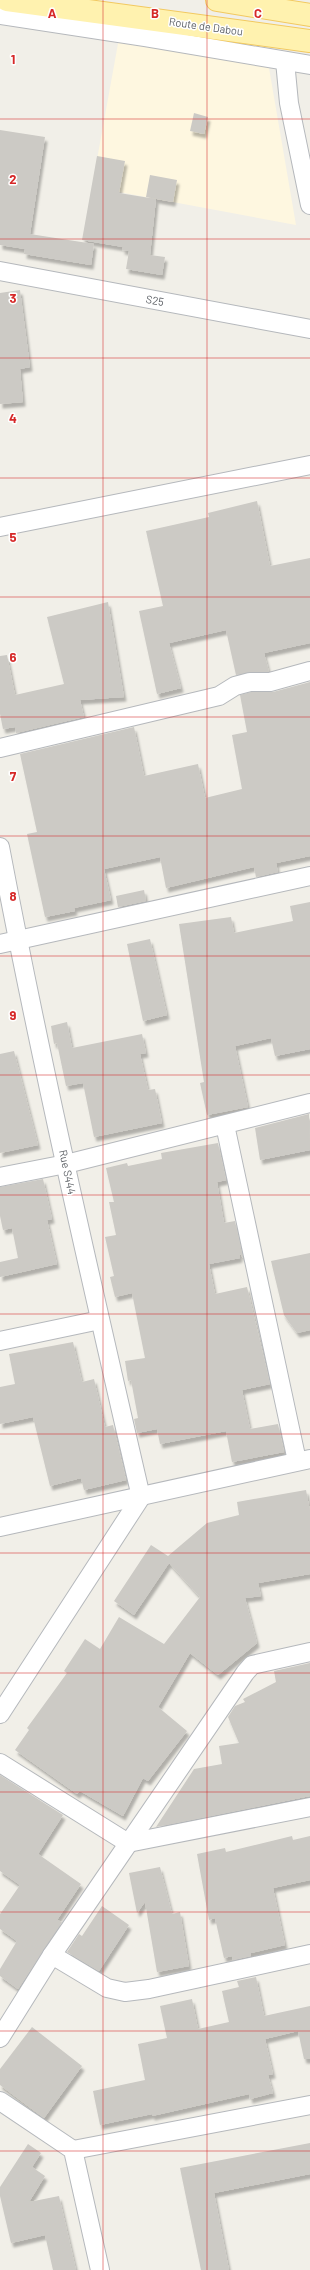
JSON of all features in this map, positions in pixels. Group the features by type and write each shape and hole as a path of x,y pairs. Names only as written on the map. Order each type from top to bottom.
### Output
{"main road":[{"name":"Route de Dabou","path":"7,0 310,41"},
{"path":"217,0 310,15"}],"street":[{"path":"0,15 145,37 310,66"},
{"path":"285,61 288,103 310,205"},
{"name":"S25","path":"0,271 310,329"},
{"path":"0,527 310,465"},
{"path":"0,748 219,696 235,686 250,682 270,682 310,671"},
{"name":"Rue S444","path":"0,847 18,940 66,1164 100,1320 141,1496"},
{"path":"0,944 310,876"},
{"path":"0,1177 66,1164 310,1103"},
{"path":"0,1527 304,1460 225,1124"},
{"path":"0,1341 100,1320"},
{"path":"0,1714 141,1496"},
{"path":"0,2038 52,1955 245,1673 252,1666 262,1662 310,1652"},
{"path":"0,1762 128,1844 310,1807"},
{"path":"52,1955 107,1988 125,1992 310,1954"},
{"path":"0,2101 73,2150 100,2270"},
{"path":"73,2150 310,2105"}],"shaded area":[{"path":"121,27 264,39 296,225 92,187"}],"building":[{"path":"194,113 208,117 204,134 190,131"},
{"path":"0,130 45,137 30,234 94,244 91,265 24,254 25,249 0,245"},
{"path":"97,156 125,161 119,193 156,199 150,255 165,257 162,275 126,269 129,251 122,250 123,247 82,240"},
{"path":"150,175 177,180 173,202 146,197"},
{"path":"20,290 30,367 20,369 23,402 0,404 0,293"},
{"path":"257,501 270,566 310,558 310,643 264,653 269,672 250,672 236,675 226,630 169,643 181,688 157,694 139,611 163,606 146,531 209,517 208,513"},
{"path":"108,602 124,697 80,700 84,717 16,733 15,727 3,729 0,714 0,656 7,655 15,695 64,684 47,617"},
{"path":"310,682 310,856 276,863 278,872 256,877 254,867 166,888 160,857 104,869 111,900 74,908 75,911 45,917 27,834 37,832 20,754 134,727 144,776 198,764 205,798 242,789 232,735 247,732 240,695 251,692 273,692"},
{"path":"144,890 146,901 118,907 116,896"},
{"path":"310,902 310,1049 275,1056 271,1038 235,1046 248,1107 207,1115 200,1083 204,1082 179,924 231,917 234,933 293,921 290,906"},
{"path":"150,939 167,1015 143,1021 127,944"},
{"path":"67,1022 72,1048 142,1034 146,1053 140,1054 148,1090 155,1089 162,1123 94,1137 83,1083 66,1086 57,1043 54,1044 51,1026"},
{"path":"14,1051 38,1145 0,1153 0,1054"},
{"path":"309,1114 310,1150 260,1160 255,1128"},
{"path":"218,1143 226,1180 217,1182 224,1223 235,1221 243,1258 239,1252 240,1258 209,1264 215,1294 247,1287 270,1384 242,1390 250,1429 278,1424 284,1452 232,1462 226,1431 160,1444 157,1429 137,1433 134,1419 138,1418 131,1380 128,1381 125,1361 145,1358 132,1293 115,1297 110,1277 114,1276 105,1237 116,1235 109,1202 114,1202 106,1168 127,1163 128,1166 162,1159 161,1153"},
{"path":"43,1179 52,1219 47,1220 57,1264 0,1277 0,1262 18,1258 12,1228 3,1230 0,1216 0,1187"},
{"path":"310,1253 310,1330 297,1333 284,1315 271,1261"},
{"path":"73,1342 82,1382 94,1379 105,1427 113,1425 126,1480 84,1490 81,1478 50,1486 33,1417 0,1424 0,1387 15,1384 9,1354"},
{"path":"306,1490 310,1511 310,1574 258,1583 261,1596 245,1598 257,1643 218,1675 190,1653 158,1707 187,1731 148,1781 143,1778 123,1816 80,1791 77,1794 15,1750 29,1730 27,1728 67,1673 64,1671 85,1639 100,1649 119,1617 164,1644 200,1597 169,1563 134,1615 114,1601 151,1545 168,1556 207,1523 239,1515 237,1502"},
{"path":"310,1663 310,1796 156,1827 194,1769 222,1764 219,1746 239,1743 228,1717 235,1706 245,1702 243,1699 276,1682 274,1671"},
{"path":"0,1775 63,1815 38,1854 81,1884 57,1920 62,1922 18,1989 0,1976 0,1969 17,1941 0,1929 0,1914 20,1885 0,1871"},
{"path":"292,1836 293,1840 310,1836 310,1880 273,1888 285,1945 251,1953 251,1956 233,1960 232,1956 224,1958 215,1918 209,1920 197,1854 225,1848 226,1852"},
{"path":"160,1867 172,1914 180,1912 189,1966 157,1972 145,1902 137,1913 129,1873"},
{"path":"102,1906 129,1925 99,1971 67,1952 79,1934 82,1936"},
{"path":"256,1977 264,2016 310,2006 310,2059 304,2059 298,2031 265,2039 273,2074 268,2075 273,2093 250,2099 249,2094 152,2116 152,2114 100,2125 93,2091 145,2080 138,2044 167,2038 160,2006 192,1999 198,2029 229,2022 222,1991 239,1987 237,1981"},
{"path":"32,2027 82,2066 44,2118 0,2085 0,2069"},
{"path":"310,2143 310,2174 214,2193 229,2270 201,2270 180,2168"},
{"path":"28,2144 41,2153 32,2167 45,2176 29,2202 59,2196 76,2270 53,2270 45,2235 11,2243 0,2196 0,2187"}]}
